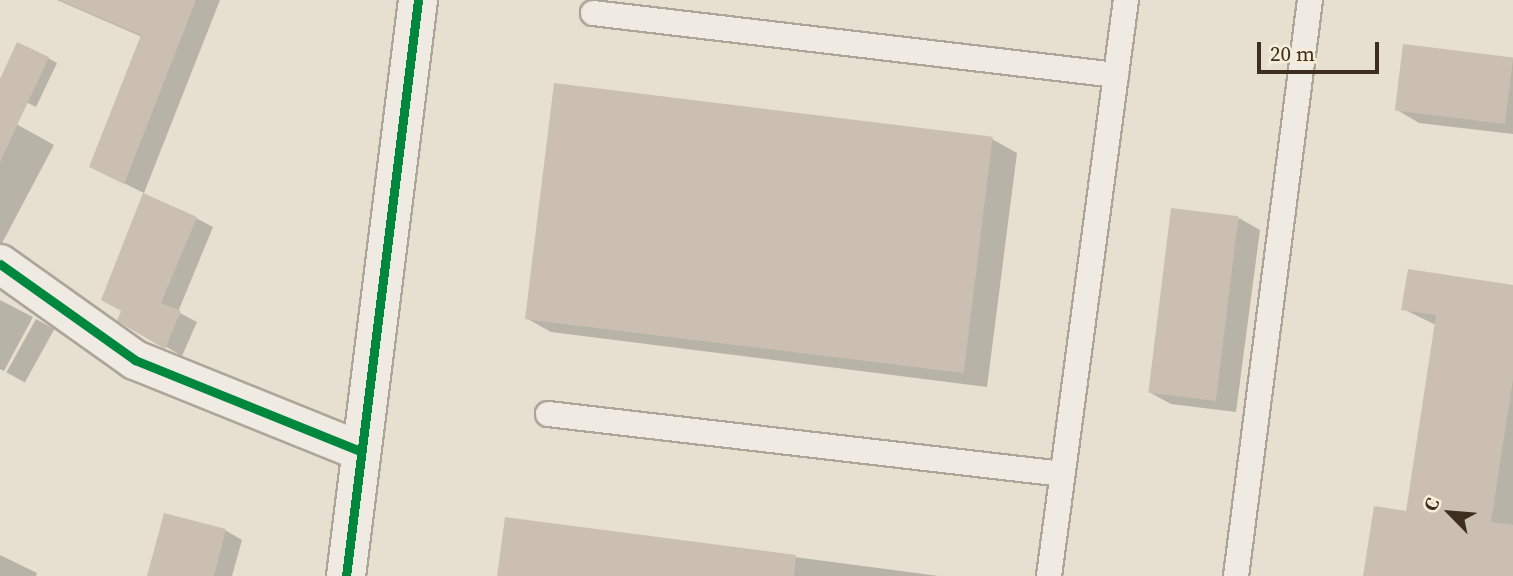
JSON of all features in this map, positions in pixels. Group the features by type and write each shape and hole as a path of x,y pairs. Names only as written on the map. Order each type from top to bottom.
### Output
{"street":[{"path":"346,576 418,0"},
{"path":"0,264 135,360 360,451"}],"lane":[{"path":"1049,576 1126,0"},
{"path":"1236,576 1310,0"},
{"path":"593,13 1116,75"},
{"path":"548,414 1063,474"}],"building":[{"path":"59,0 196,0 124,184 89,167 141,35"},
{"path":"17,42 49,57 0,162 0,79"},
{"path":"1403,44 1513,58 1505,124 1395,111"},
{"path":"554,83 993,137 964,373 525,319"},
{"path":"143,193 197,217 161,303 181,311 165,349 117,321 121,311 101,300"},
{"path":"1171,208 1238,216 1216,401 1148,393"},
{"path":"1408,269 1513,285 1513,379 1491,522 1513,525 1513,576 1363,576 1374,506 1406,511 1436,315 1401,310"},
{"path":"164,513 226,529 214,576 147,576"},
{"path":"505,517 796,555 794,576 497,576"}],"cycle path":[{"path":"346,576 418,0"},
{"path":"0,264 135,360 360,451"}]}
